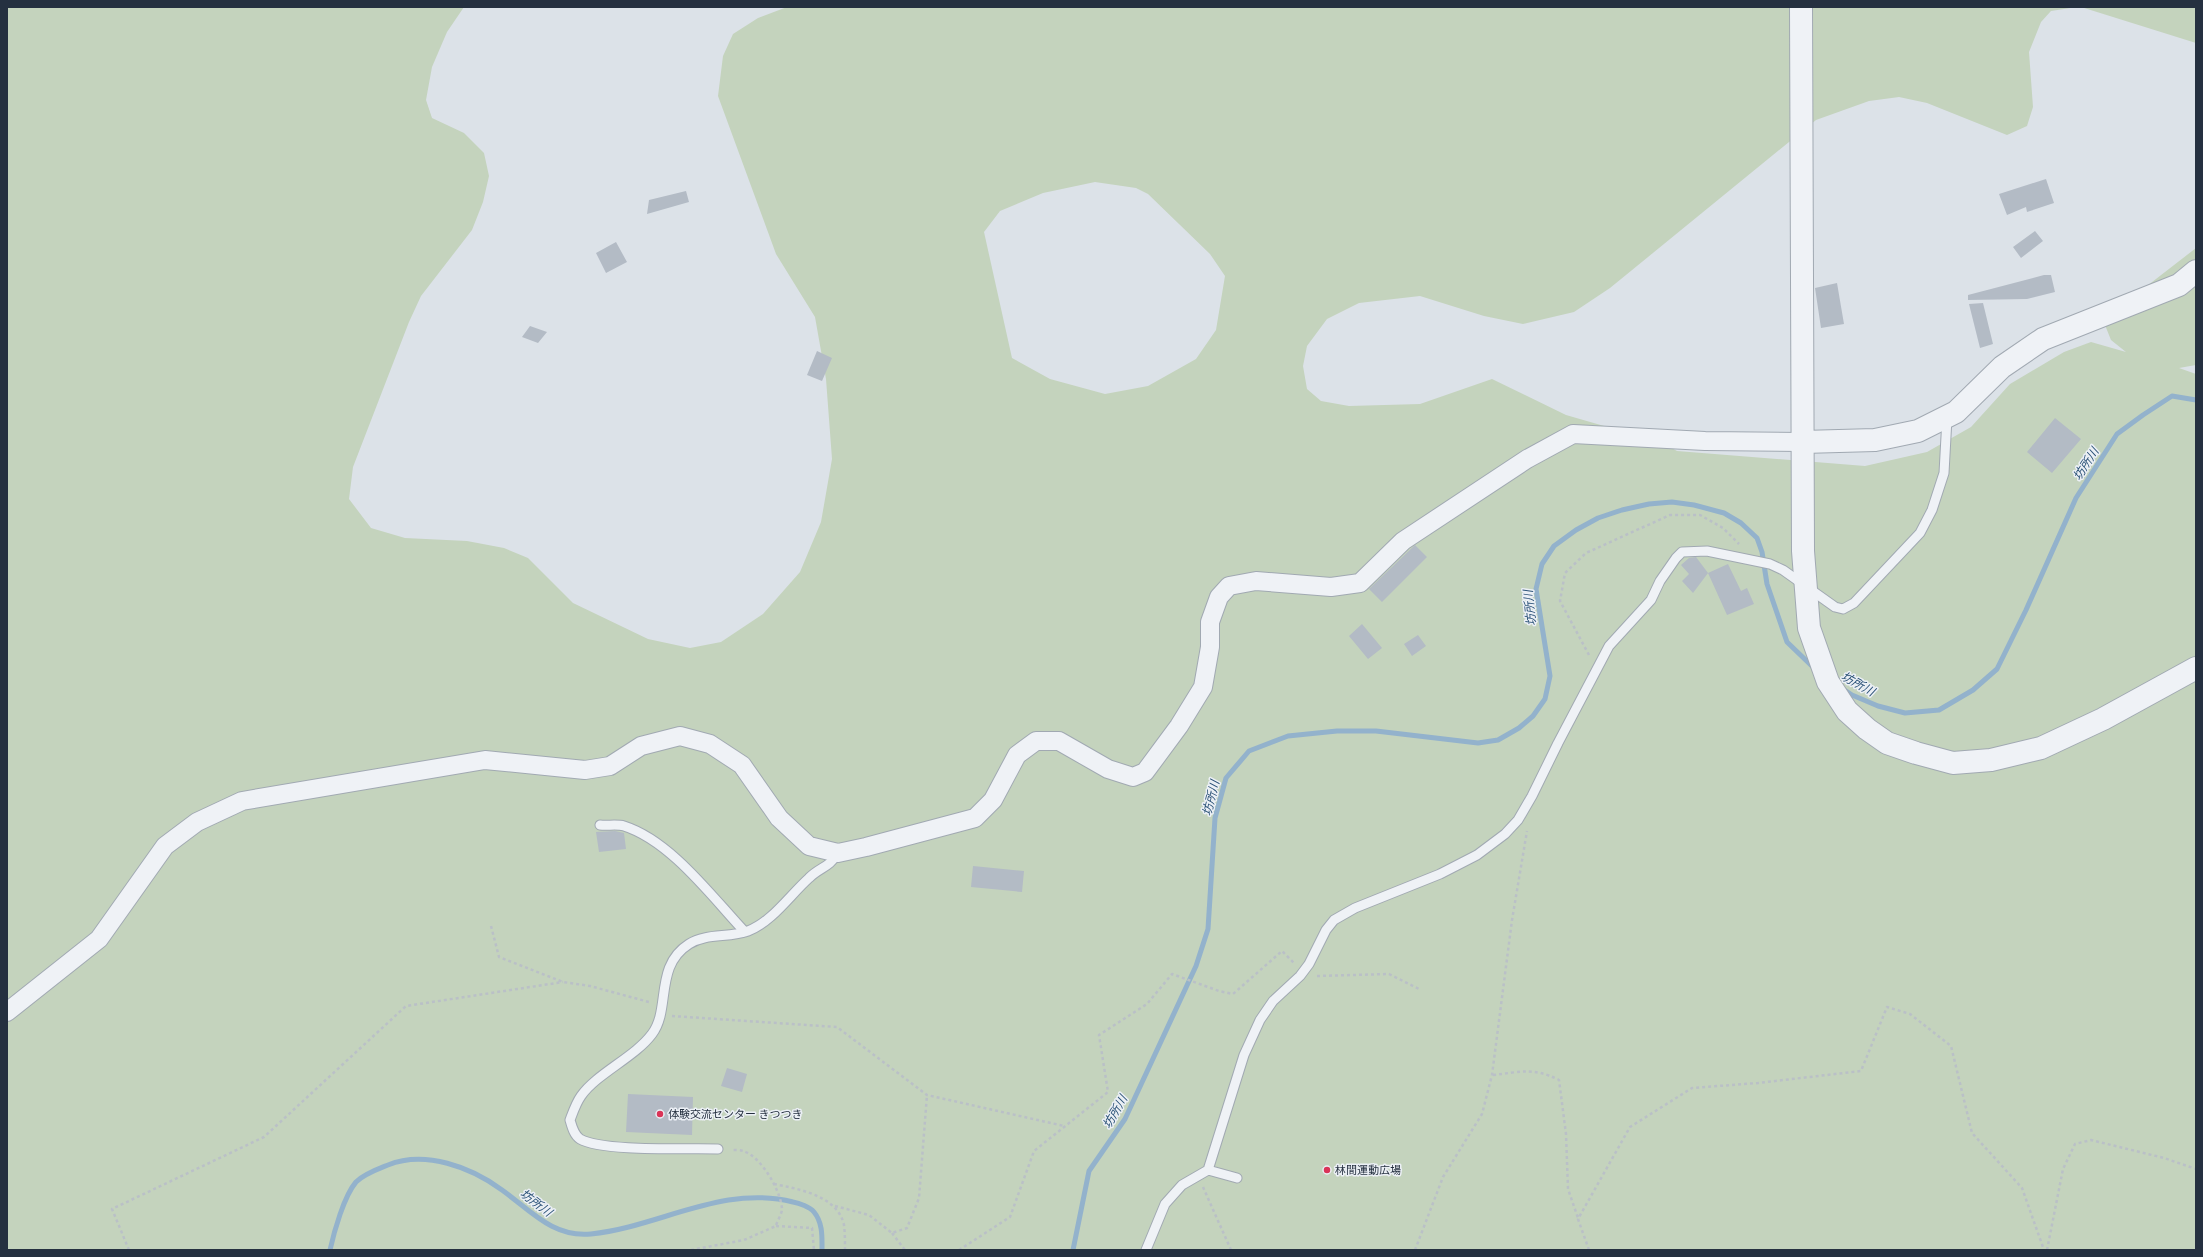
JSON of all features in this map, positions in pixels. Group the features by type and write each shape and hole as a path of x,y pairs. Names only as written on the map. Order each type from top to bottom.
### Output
{"street":[{"path":"1801,7 1803,551 1809,628 1813,643 1828,682 1848,711 1887,743 1953,764 1991,760 2041,748 2103,719 2196,668"},
{"path":"7,1012 99,939 165,846 197,822 242,801 485,760 585,770 610,766 641,746 680,736 710,744 742,765 778,818 809,846 838,853 975,818 994,800 1017,755 1036,741 1059,741 1108,770 1133,777 1144,772 1174,732 1203,687 1210,647 1210,622 1219,597 1229,586 1256,581 1331,587 1360,583 1403,541 1527,459 1573,434 1705,440 1803,442 1875,440 1918,431 1956,412 2002,367 2043,339 2179,285 2196,271"}],"lane":[{"path":"1146,1250 1165,1204 1182,1185 1208,1170 1244,1055 1260,1020 1272,1001 1303,972 1309,964 1326,930 1334,920 1355,908 1440,874 1477,855 1505,834 1518,820 1535,791 1609,646 1652,600 1666,572 1676,558 1682,552 1707,551 1770,564 1783,570 1806,587 1835,606 1844,610 1854,603 1920,533 1932,510 1944,473 1947,416"},
{"path":"600,826 622,826 650,838 679,862 745,932"},
{"path":"718,1149 602,1146 580,1138 573,1130 570,1120 582,1094 637,1049 653,1033 662,1005 665,980 679,953 687,945 703,938 745,932 766,920 810,876 832,863 838,853"},
{"path":"1208,1170 1237,1178"}],"path":[{"path":"1597,667 1560,601 1565,573 1586,553 1670,515 1700,515 1723,528 1739,543 1741,558"},
{"path":"1415,1250 1443,1177 1482,1114 1492,1075 1512,920 1527,827"},
{"path":"491,926 499,957 563,982 590,986 662,1005"},
{"path":"959,1250 1010,1216 1034,1151 1108,1092 1099,1035 1147,1004 1172,974 1234,994 1282,951 1303,972 1311,976 1389,974 1418,988"},
{"path":"129,1250 112,1209 264,1137 406,1006 563,982"},
{"path":"1578,1219 1630,1127 1692,1088 1758,1083 1861,1071 1887,1007 1910,1014 1951,1046 1972,1133 2022,1188 2044,1250"},
{"path":"659,1016 837,1027 927,1095 1065,1127"},
{"path":"1492,1075 1527,1071 1542,1072 1559,1080 1566,1134 1568,1189 1589,1250"},
{"path":"892,1233 907,1228 919,1198 927,1095"},
{"path":"2047,1250 2062,1169 2075,1144 2091,1140 2164,1158 2196,1169"},
{"path":"718,1149 744,1151 752,1156 768,1173 774,1184 782,1209 776,1226"},
{"path":"1198,1176 1231,1250"},
{"path":"774,1184 802,1189 835,1206 869,1215 892,1233 905,1250"},
{"path":"835,1206 844,1224 845,1250"},
{"path":"691,1250 719,1246 744,1240 776,1226 812,1228 814,1250"},
{"path":"718,1250 719,1246"}],"green space":[{"path":"7,7 464,7 447,32 432,67 426,100 432,118 464,133 484,153 489,176 483,202 472,230 421,296 409,322 353,467 349,499 371,528 405,538 467,541 504,548 528,558 573,603 648,639 690,648 721,642 763,614 800,572 821,522 832,459 826,379 815,317 776,254 718,96 723,56 733,34 758,18 787,7 2077,7 2051,11 2041,22 2029,52 2033,107 2027,126 2007,135 1927,103 1899,97 1869,101 1816,120 1610,288 1574,312 1523,324 1484,316 1420,296 1359,303 1327,319 1307,346 1303,366 1307,389 1321,401 1349,406 1420,404 1492,379 1566,415 1663,443 1677,451 1865,466 1927,452 1971,427 2010,384 2064,352 2091,342 2126,352 2111,340 2103,320 2196,248 2196,365 2179,368 2196,374 2196,1250 7,1250","holes":["1095,182 1136,188 1148,194 1210,254 1225,276 1216,330 1196,359 1148,386 1105,394 1050,379 1012,358 984,232 1000,211 1043,193"]},
{"path":"2081,7 2196,7 2196,43"}],"building":[{"path":"2046,179 2054,203 2027,212 2026,207 2007,215 1999,194"},
{"path":"686,191 689,202 647,214 649,200"},
{"path":"2035,231 2043,241 2021,258 2013,247"},
{"path":"616,242 627,262 606,273 596,253"},
{"path":"2044,275 2051,275 2055,292 2027,299 1968,300 1968,295"},
{"path":"1837,283 1844,324 1821,328 1815,288"},
{"path":"1983,303 1993,344 1980,348 1969,304"},
{"path":"530,326 547,332 538,343 522,337"},
{"path":"817,351 832,358 822,381 807,375"},
{"path":"2055,418 2081,439 2052,473 2027,452"},
{"path":"1415,545 1427,557 1382,602 1369,589"},
{"path":"1696,557 1708,573 1693,593 1682,581 1689,574 1681,565 1689,558"},
{"path":"1728,564 1741,591 1747,588 1754,604 1727,615 1708,573"},
{"path":"1362,624 1382,648 1368,659 1349,636"},
{"path":"1418,635 1426,646 1412,656 1404,644"},
{"path":"615,831 624,833 626,849 599,852 596,832"},
{"path":"973,866 1024,871 1022,892 971,887"},
{"path":"727,1068 747,1074 742,1092 721,1086"},
{"name":"体験交流センター きつつき","path":"628,1094 693,1097 692,1135 626,1132"}],"waterway":[{"name":"坊所川","path":"1843,689 1852,695 1878,706 1905,713 1939,710 1973,690 1997,669 2026,610 2076,498 2117,434 2172,396 2196,400"},
{"name":"坊所川","path":"1073,1250 1089,1171 1125,1119 1196,966 1208,929 1215,818 1226,778 1249,751 1288,736 1337,731 1376,731 1478,743 1498,740 1519,728 1533,716 1545,699 1550,676 1536,589 1542,564 1554,546 1576,530 1598,518 1622,510 1649,504 1672,502 1694,505 1724,513 1741,523 1757,538 1762,552 1767,584 1787,642 1815,669"},
{"name":"坊所川","path":"330,1250 347,1196 356,1182 367,1174 388,1165 417,1159 447,1163 476,1174 502,1190 543,1221 565,1232 577,1234 591,1234 616,1230 716,1202 741,1198 767,1198 795,1203 810,1208 817,1216 821,1230 822,1250"}],"place":[{"name":"体験交流センター きつつき","path":"660,1114"},
{"name":"林間運動広場","path":"1327,1170"}]}
